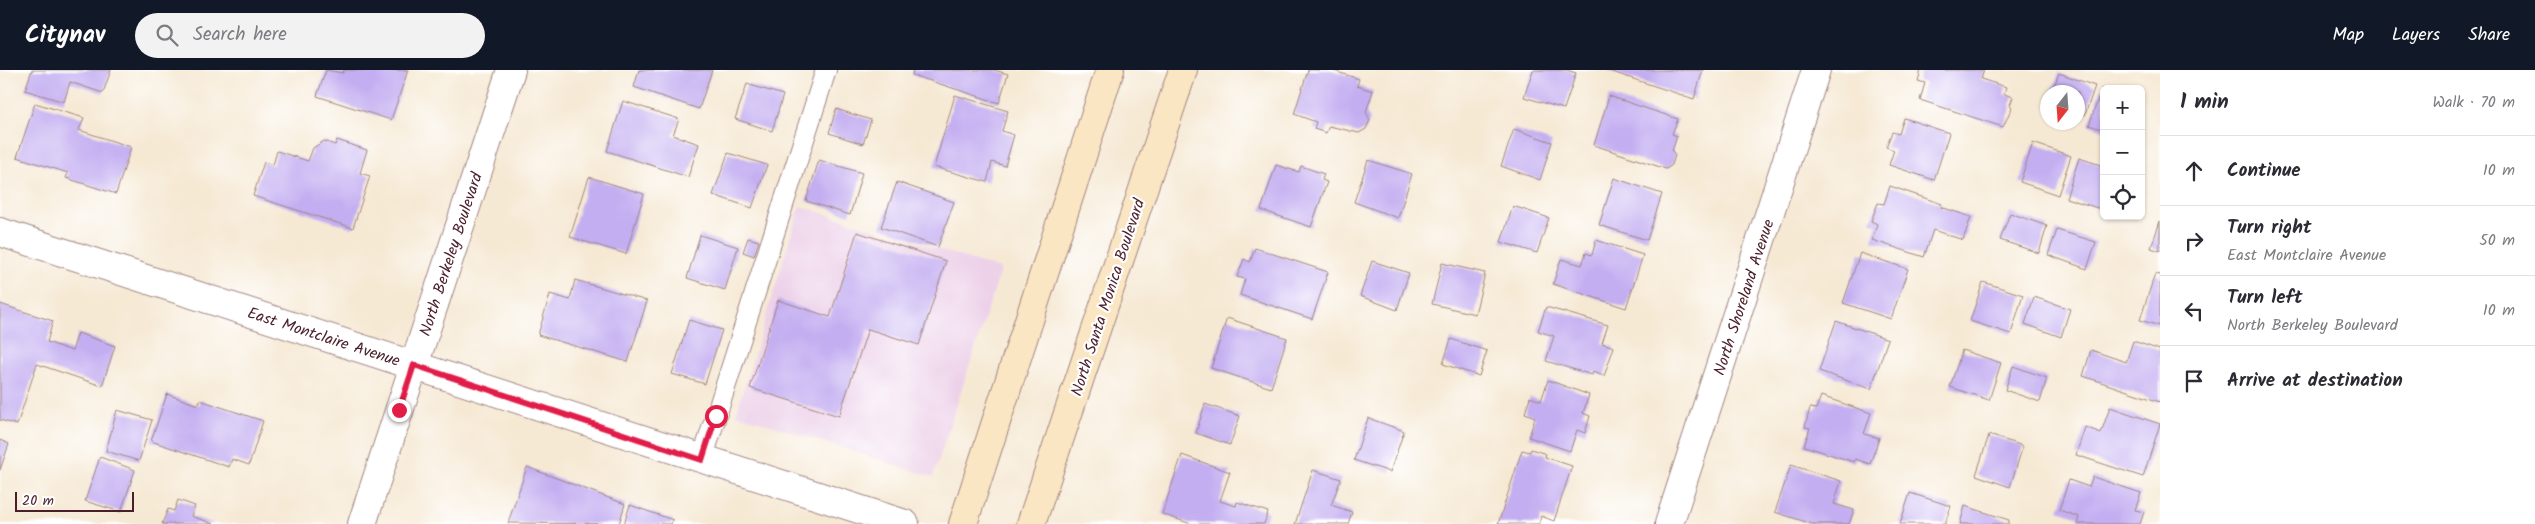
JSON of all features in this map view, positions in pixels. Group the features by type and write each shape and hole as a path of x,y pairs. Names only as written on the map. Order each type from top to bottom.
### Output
{"street":[{"name":"North Berkeley Boulevard","path":"362,524 511,70"},
{"path":"963,524 1110,70"},
{"name":"North Santa Monica Boulevard","path":"1031,524 1183,70"},
{"name":"North Shoreland Avenue","path":"1670,524 1816,70"},
{"name":"East Montclaire Avenue","path":"0,232 905,524"}],"lane":[{"path":"702,460 826,70"}],"shaded area":[{"path":"800,206 1001,269 933,477 736,414"}],"building":[{"path":"32,70 111,70 103,93 70,82 64,102 25,90"},
{"path":"326,70 343,73 344,70 408,70 391,120 317,96"},
{"path":"639,70 712,70 699,109 634,87"},
{"path":"913,70 994,70 1008,74 999,103 912,75"},
{"path":"1308,70 1331,70 1359,79 1357,86 1373,91 1366,112 1370,120 1366,129 1359,133 1329,126 1326,133 1314,129 1316,122 1294,114"},
{"path":"1533,70 1567,70 1576,73 1564,109 1524,97"},
{"path":"1606,70 1703,70 1694,99"},
{"path":"1921,70 1984,70 1981,79 2006,87 2004,94 2013,97 2010,105 2012,107 2003,127 1920,100 1925,83 1918,81"},
{"path":"2059,73 2095,86 2085,115 2085,85 2055,85"},
{"path":"747,84 783,95 772,131 735,119"},
{"path":"2100,94 2100,129 2089,125"},
{"path":"955,95 1008,111 1002,131 1014,135 1005,166 992,162 987,182 934,167"},
{"path":"1609,96 1678,119 1672,134 1677,136 1672,151 1675,155 1672,165 1666,169 1594,145"},
{"path":"623,101 679,119 673,135 699,144 688,177 607,151"},
{"path":"35,103 84,118 79,130 131,147 116,194 66,178 68,173 17,157"},
{"path":"836,109 871,120 863,144 829,133"},
{"path":"1904,118 1949,133 1934,180 1889,165 1894,150 1886,147 1892,132 1899,134"},
{"path":"1514,129 1552,142 1540,180 1501,166"},
{"path":"337,140 367,150 360,173 370,176 353,228 253,196 264,162 273,165 277,151 308,161 313,148 324,141 335,145"},
{"path":"2033,143 2071,156 2058,195 2020,182"},
{"path":"728,153 767,165 752,208 713,195"},
{"path":"2079,158 2100,165 2100,209 2066,198"},
{"path":"819,160 862,173 850,215 806,201"},
{"path":"1368,160 1412,174 1398,218 1354,202"},
{"path":"1276,165 1299,172 1301,166 1324,174 1322,180 1327,182 1311,227 1261,210"},
{"path":"589,177 644,194 626,254 570,237"},
{"path":"1614,178 1662,194 1647,240 1599,225"},
{"path":"897,182 954,202 938,247 881,227"},
{"path":"1890,186 1942,204 1941,207 1971,217 1963,240 1933,230 1924,257 1872,240 1877,224 1871,221 1878,203 1884,204"},
{"path":"1513,206 1549,218 1537,253 1501,242"},
{"path":"2010,213 2047,226 2039,253 2000,240"},
{"path":"2160,221 2160,251 2151,248"},
{"path":"2057,230 2096,242 2087,269 2048,255"},
{"path":"857,232 946,261 919,345 868,329 839,416 750,388 778,300 830,317"},
{"path":"700,235 738,247 725,290 687,278"},
{"path":"748,238 759,241 754,256 743,252"},
{"path":"1596,240 1643,255 1626,308 1553,284 1561,259 1582,265 1586,253 1592,255"},
{"path":"1255,248 1328,272 1312,319 1240,295 1245,279 1237,277 1244,259 1250,262"},
{"path":"1860,253 1908,269 1891,319 1843,303"},
{"path":"1372,261 1409,273 1397,310 1360,296"},
{"path":"1442,263 1485,273 1475,314 1432,304"},
{"path":"2155,274 2160,275 2160,326 2140,320"},
{"path":"575,280 647,301 628,362 538,335 550,294 570,300"},
{"path":"1983,282 2023,295 2011,334 1970,321"},
{"path":"2034,297 2070,309 2061,337 2025,324"},
{"path":"0,304 53,321 47,342 72,351 78,333 115,346 102,386 37,364 17,425 0,420"},
{"path":"1546,307 1608,325 1602,343 1614,347 1604,376 1593,372 1592,375 1546,361 1554,336 1538,331"},
{"path":"1227,318 1287,338 1271,388 1211,368"},
{"path":"689,320 722,330 705,384 672,374"},
{"path":"1836,321 1888,339 1871,389 1819,371"},
{"path":"1451,339 1487,351 1479,376 1443,364"},
{"path":"2133,341 2160,350 2160,402 2083,376 2091,350 2126,362"},
{"path":"1962,350 2001,363 1989,400 1950,387"},
{"path":"2013,366 2047,378 2040,402 2005,390"},
{"path":"1548,380 1589,395 1583,413 1590,416 1585,433 1577,430 1570,451 1529,437 1535,417 1525,413 1530,397 1541,401"},
{"path":"167,394 198,405 200,400 263,421 249,465 232,459 229,467 151,441"},
{"path":"1821,396 1871,413 1864,434 1879,438 1870,464 1855,459 1854,462 1804,446 1810,428 1805,427 1810,408 1816,409"},
{"path":"1205,404 1240,416 1230,445 1196,433"},
{"path":"2110,407 2160,424 2143,477 2076,455 2085,427 2101,433"},
{"path":"117,410 152,420 139,461 106,451"},
{"path":"1368,418 1404,431 1390,472 1354,460"},
{"path":"1989,435 2023,446 2010,487 1976,475"},
{"path":"0,440 9,444 0,470"},
{"path":"1531,449 1546,454 1545,457 1572,466 1554,521 1541,516 1539,524 1498,524 1522,450 1530,452"},
{"path":"1182,455 1230,472 1220,501 1236,506 1237,502 1268,512 1264,524 1191,524 1162,514"},
{"path":"100,457 135,470 121,512 85,501"},
{"path":"1791,465 1841,481 1834,504 1854,510 1849,524 1812,524 1775,512"},
{"path":"527,467 625,504 619,524 508,523"},
{"path":"1313,470 1341,479 1331,505 1352,512 1348,524 1295,524"},
{"path":"2093,477 2141,493 2135,510 2144,512 2140,524 2077,524 2079,517 2059,510 2069,480 2089,487"},
{"path":"1910,493 1951,506 1945,524 1900,524"},
{"path":"178,500 195,506 191,516 214,524 162,524 168,509 174,511"},
{"path":"630,505 673,520 671,524 624,524"},
{"path":"1965,506 2009,520 2008,524 1960,524"}],"route":[{"path":"399,410 414,365 702,460 716,416"}]}
